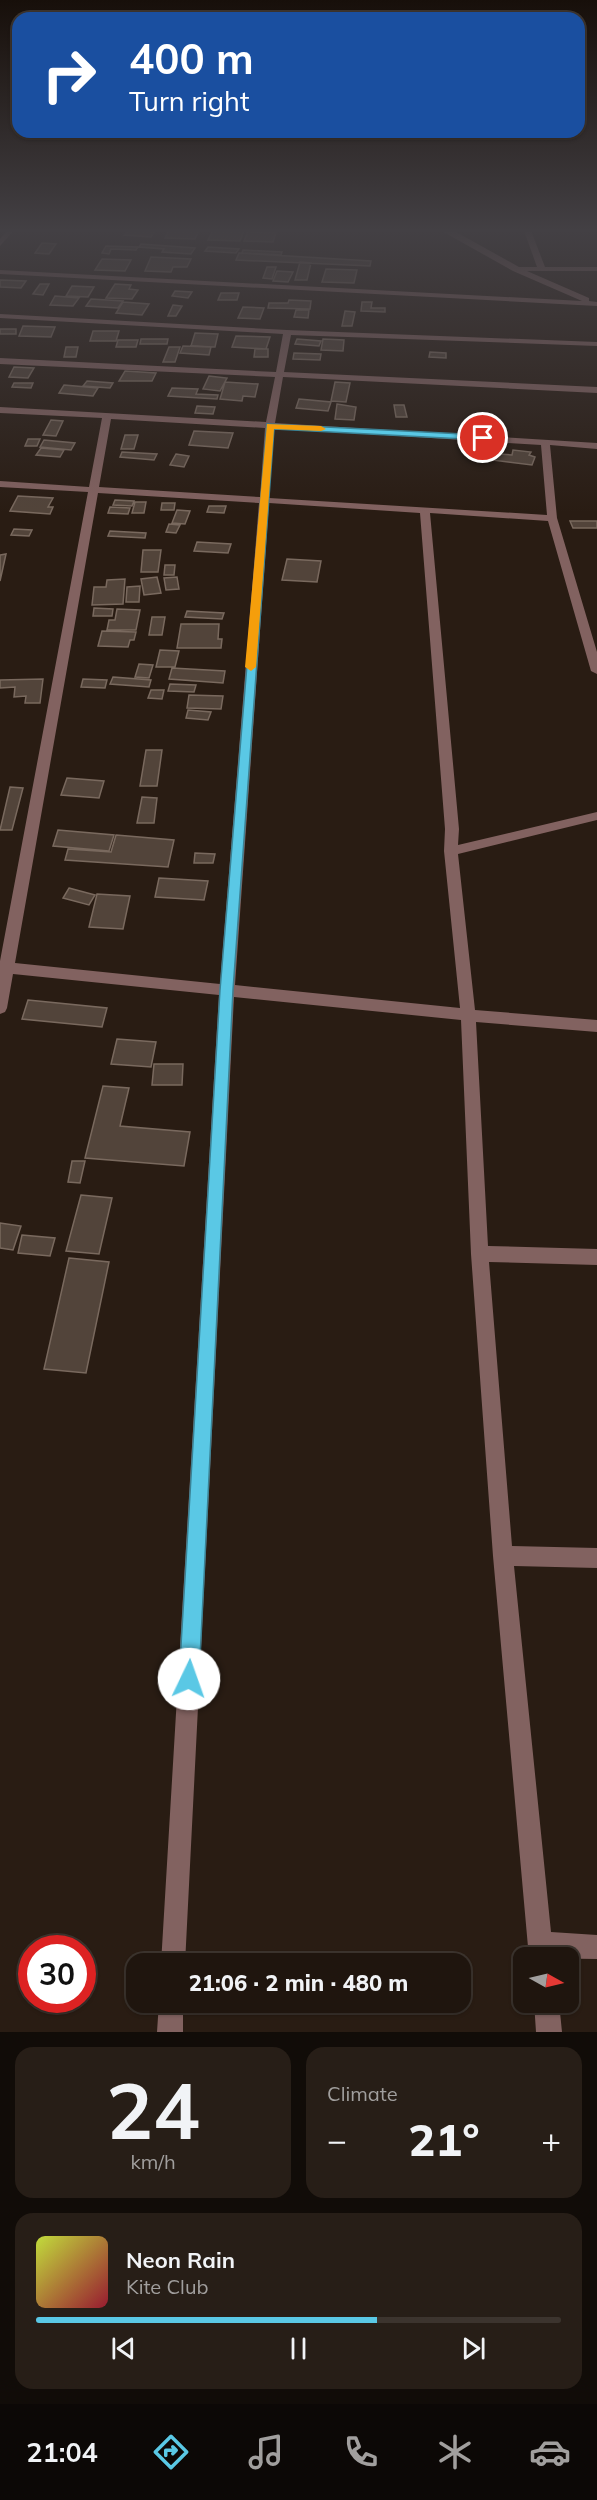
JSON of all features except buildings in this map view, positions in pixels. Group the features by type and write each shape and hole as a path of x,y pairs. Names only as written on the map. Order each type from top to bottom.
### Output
{"street":[{"path":"122,323 287,332 597,344"},
{"path":"174,1953 227,990 263,502 270,426 287,332"},
{"path":"0,361 597,390"},
{"path":"0,410 597,446"},
{"path":"0,1008 4,968 107,416"},
{"path":"545,442 552,518 596,664"},
{"path":"0,484 552,518"},
{"path":"425,510 451,817 451,851 468,1015 480,1254 503,1556 540,1947"},
{"path":"451,851 597,816"},
{"path":"4,968 597,1026"},
{"path":"480,1254 597,1257"},
{"path":"503,1556 597,1558"},
{"path":"579,1948 597,1947"},
{"path":"170,2032 171,2013"},
{"path":"547,2013 549,2032"}],"slow traffic":[{"path":"251,667 270,426 321,429"}],"route":[{"path":"189,1679 227,990 270,426 483,438"}]}
